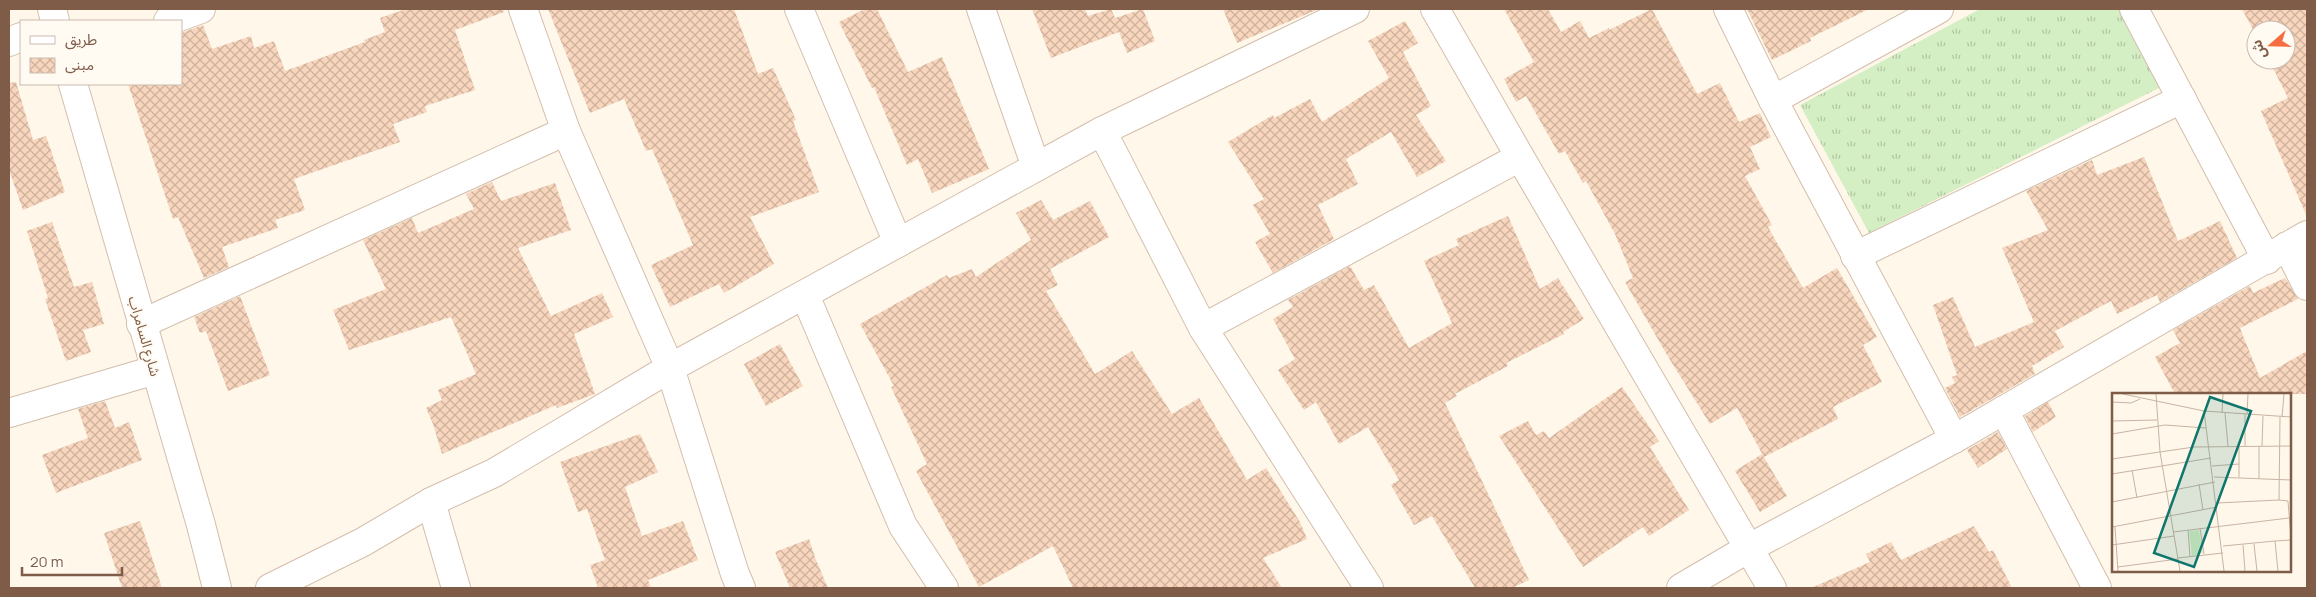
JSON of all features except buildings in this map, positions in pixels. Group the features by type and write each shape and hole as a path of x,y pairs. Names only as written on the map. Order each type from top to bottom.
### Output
{"street":[{"path":"171,20 202,9"},
{"path":"523,9 566,131 670,368 735,574 742,588"},
{"path":"799,9 898,243"},
{"path":"981,9 1036,167"},
{"path":"270,588 363,542 431,502 494,473 670,368 1102,131 1355,9"},
{"path":"1436,9 1520,157 1772,588"},
{"path":"1728,9 1773,100 1954,439"},
{"path":"1773,100 1939,9"},
{"path":"2134,9 2182,99 2287,247 2307,286"},
{"name":"شارع السامراب","path":"73,85 141,324 201,525 217,588"},
{"path":"1855,256 2182,99"},
{"path":"141,324 566,131"},
{"path":"1102,131 1203,328 1369,588"},
{"path":"1203,328 1520,157"},
{"path":"1681,588 1749,548 1954,439 2287,247"},
{"path":"804,296 903,526 944,588"},
{"path":"9,414 155,370"},
{"path":"2004,410 2096,588"},
{"path":"431,502 456,588"}],"green space":[{"path":"1980,9 2125,9 2173,81 1869,233 1800,105"}]}
